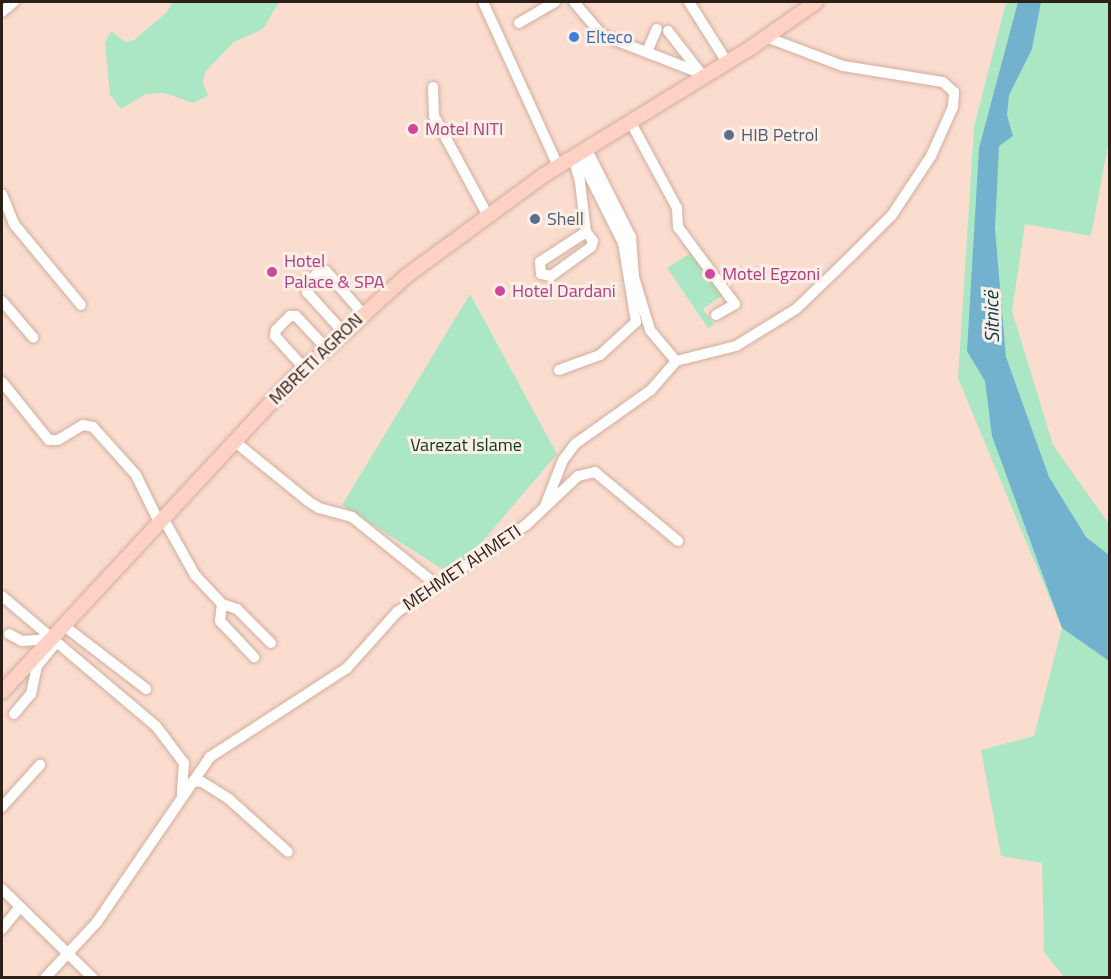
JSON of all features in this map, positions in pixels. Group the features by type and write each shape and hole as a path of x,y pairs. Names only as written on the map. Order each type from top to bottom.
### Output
{"main road":[{"name":"MBRETI AGRON","path":"2,692 52,642 63,625 234,441 304,368 363,314 487,214 702,73 727,62 766,38 816,2"}],"street":[{"path":"2,12 14,2"},
{"path":"483,2 558,166"},
{"path":"519,23 555,2"},
{"path":"574,2 602,35 702,73"},
{"path":"689,2 727,62"},
{"path":"647,52 663,30 702,73"},
{"path":"544,508 563,460 575,444 651,390 676,361 736,346 796,309 892,214 931,156 955,100 952,88 943,82 843,66 766,38"},
{"path":"433,87 434,116 487,214"},
{"path":"630,121 677,208 678,227 735,304 716,315"},
{"path":"579,153 631,237 634,277 650,330 676,361"},
{"path":"579,153 586,232"},
{"path":"559,370 600,355 636,322 622,243 579,153"},
{"path":"2,194 14,224 81,305"},
{"path":"586,232 591,235 591,247 551,276 541,274 540,262 586,232"},
{"path":"343,332 307,292 306,284 320,271 326,271 363,314"},
{"path":"2,301 33,337"},
{"path":"304,368 275,336 276,330 290,316 296,316 326,348"},
{"path":"2,382 49,440 58,440 83,425 93,427 136,476 186,564 222,604 237,609 272,643"},
{"path":"234,441 308,501 320,508 352,517 437,585"},
{"name":"MEHMET AHMETI","path":"45,978 97,922 182,793 210,757 347,668 397,612 544,508 578,476 592,471 678,541"},
{"path":"2,596 52,642 105,682 169,741 184,763 182,793"},
{"path":"222,604 220,621 254,657"},
{"path":"63,625 146,689"},
{"path":"9,634 22,640 52,642"},
{"name":"MBRETI AGRON","path":"14,714 31,693 37,666 52,642"},
{"path":"2,807 40,765"},
{"path":"193,781 202,782 229,799 288,852"},
{"path":"2,889 93,978"},
{"path":"2,929 20,908"}],"green space":[{"path":"173,2 279,2 263,29 234,42 205,72 203,83 208,96 193,103 164,93 146,94 121,109 110,95 105,42 111,31 125,42 134,40 165,14"},
{"path":"1006,2 1109,2 1109,140 1091,236 1025,224 1012,311 1053,445 1109,524 1109,977 1064,977 1044,952 1042,863 1001,856 981,750 1034,736 1062,628 958,378 974,127"},
{"path":"691,253 725,293 703,309 714,325 708,328 667,268"},
{"name":"Varezat Islame","path":"470,294 557,454 453,576 342,505"}],"water":[{"name":"Sitnicë","path":"1018,2 1041,2 1032,49 1009,95 1007,115 1013,136 999,146 995,229 1006,357 1049,477 1086,537 1109,555 1109,661 1062,628 992,436 985,381 967,351 979,148"}],"place":[{"name":"Elteco","path":"574,37"},
{"name":"Motel NITI","path":"413,129"},
{"name":"HIB Petrol","path":"729,135"},
{"name":"Shell","path":"535,219"},
{"name":"Hotel Palace & SPA","path":"272,272"},
{"name":"Motel Egzoni","path":"710,274"},
{"name":"Hotel Dardani","path":"500,291"}]}
